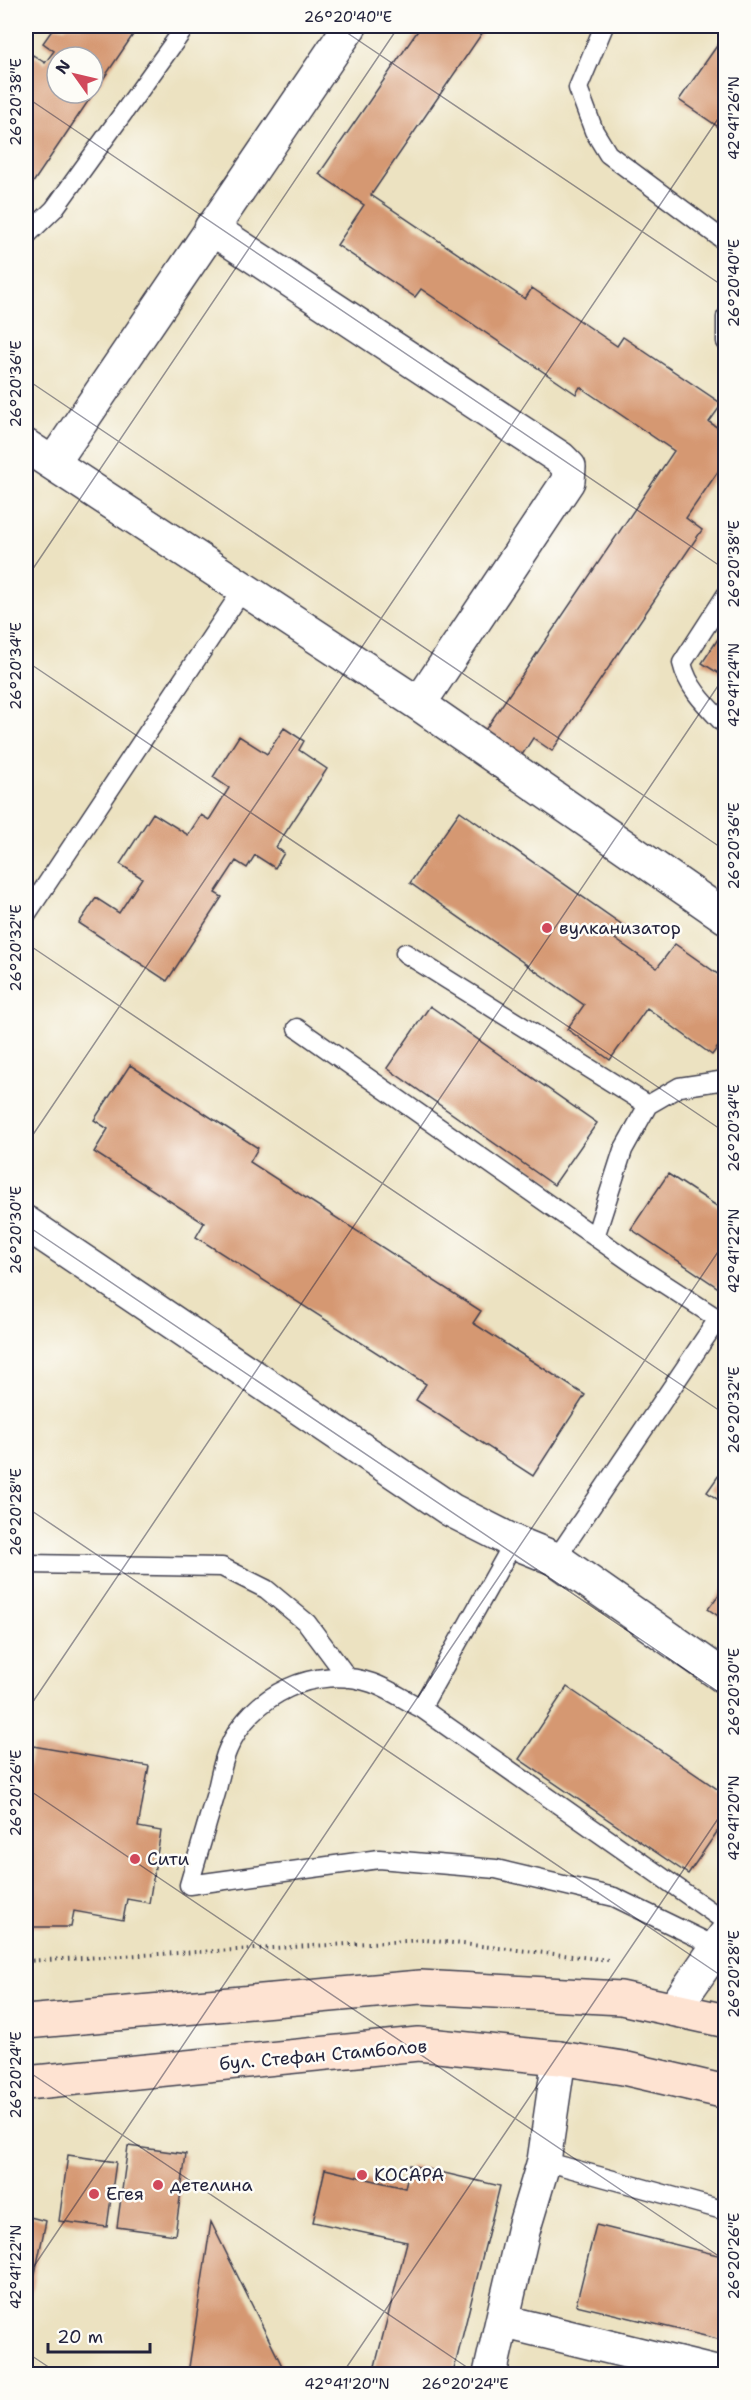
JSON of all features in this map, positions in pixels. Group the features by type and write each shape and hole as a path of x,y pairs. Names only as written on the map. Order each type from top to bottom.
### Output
{"main road":[{"path":"26,2022 420,1987 621,1998 726,2021"},
{"name":"бул. Стефан Стамболов","path":"26,2083 418,2044 559,2058 623,2068 726,2092"}],"street":[{"path":"53,464 350,26"},
{"path":"211,228 560,458 569,467 568,481 419,705"},
{"path":"26,446 721,903"},
{"path":"26,1223 451,1510 514,1542 556,1559 726,1678"},
{"path":"674,2009 723,1934"},
{"path":"490,2374 523,2230 544,2161 559,2058"},
{"path":"502,2321 720,2374"}],"lane":[{"path":"26,236 54,209 186,26"},
{"path":"604,26 578,88 594,131 608,154 726,242"},
{"path":"726,318 726,342"},
{"path":"26,915 244,588"},
{"path":"726,595 682,663 685,675 696,693 726,726"},
{"path":"405,953 648,1105"},
{"path":"297,1028 594,1237 722,1322 556,1559"},
{"path":"594,1237 623,1150 648,1105 679,1088 719,1081 726,1085"},
{"path":"421,1708 514,1542"},
{"path":"26,1564 222,1568 266,1589 307,1623 348,1678"},
{"path":"321,1678 348,1678 372,1683 421,1708 723,1934 614,1897 496,1869 379,1859 189,1885 228,1749 241,1725 264,1701 294,1684 321,1678"},
{"path":"544,2161 726,2211"}],"building":[{"path":"55,26 65,28 67,26 139,26 105,76 105,45 46,45 43,43"},
{"path":"421,26 487,26 371,195 525,299 532,288 617,346 623,337 722,404 709,422 726,433 726,460 686,518 702,530 552,751 533,738 520,758 483,733 674,451 580,387 576,394 421,289 415,297 337,245 364,205 319,174"},
{"path":"726,33 726,132 679,100"},
{"path":"33,55 45,63 45,105 86,105 26,193 26,86 31,78 26,74 26,67"},
{"path":"726,627 726,678 702,663"},
{"path":"284,728 304,741 299,750 327,769 276,847 284,853 275,868 255,855 247,868 236,861 215,893 222,897 167,981 79,923 96,898 119,913 142,878 120,864 153,813 188,835 201,815 209,820 229,788 213,777 239,736 267,754"},
{"path":"460,811 624,926 615,939 657,968 675,944 726,980 726,1036 712,1055 647,1008 610,1060 567,1029 584,1005 410,883"},
{"path":"430,1006 597,1123 554,1185 387,1068"},
{"path":"130,1065 258,1148 250,1162 481,1311 473,1323 585,1395 533,1476 416,1400 426,1384 196,1237 204,1223 94,1152 108,1129 94,1120"},
{"path":"668,1174 726,1212 726,1293 631,1229"},
{"path":"726,1465 726,1505 707,1492"},
{"path":"726,1585 726,1621 708,1609"},
{"path":"567,1687 726,1795 726,1819 688,1874 519,1759"},
{"path":"33,1746 149,1766 138,1827 161,1831 149,1903 127,1899 123,1920 74,1911 71,1927 26,1927 26,1777"},
{"path":"128,2146 186,2154 175,2235 117,2227"},
{"path":"68,2155 116,2162 107,2227 59,2221"},
{"path":"410,2165 500,2186 453,2374 373,2374 407,2242 313,2222 325,2169 405,2188"},
{"path":"26,2216 46,2221 27,2312 26,2312"},
{"path":"211,2222 286,2374 188,2374"},
{"path":"596,2225 726,2257 726,2341 576,2305"}],"place":[{"name":"вулканизатор","path":"547,928"},
{"name":"Сити","path":"135,1859"},
{"name":"КОСАРА","path":"362,2175"},
{"name":"детелина","path":"158,2185"},
{"name":"Егея","path":"94,2194"}]}
